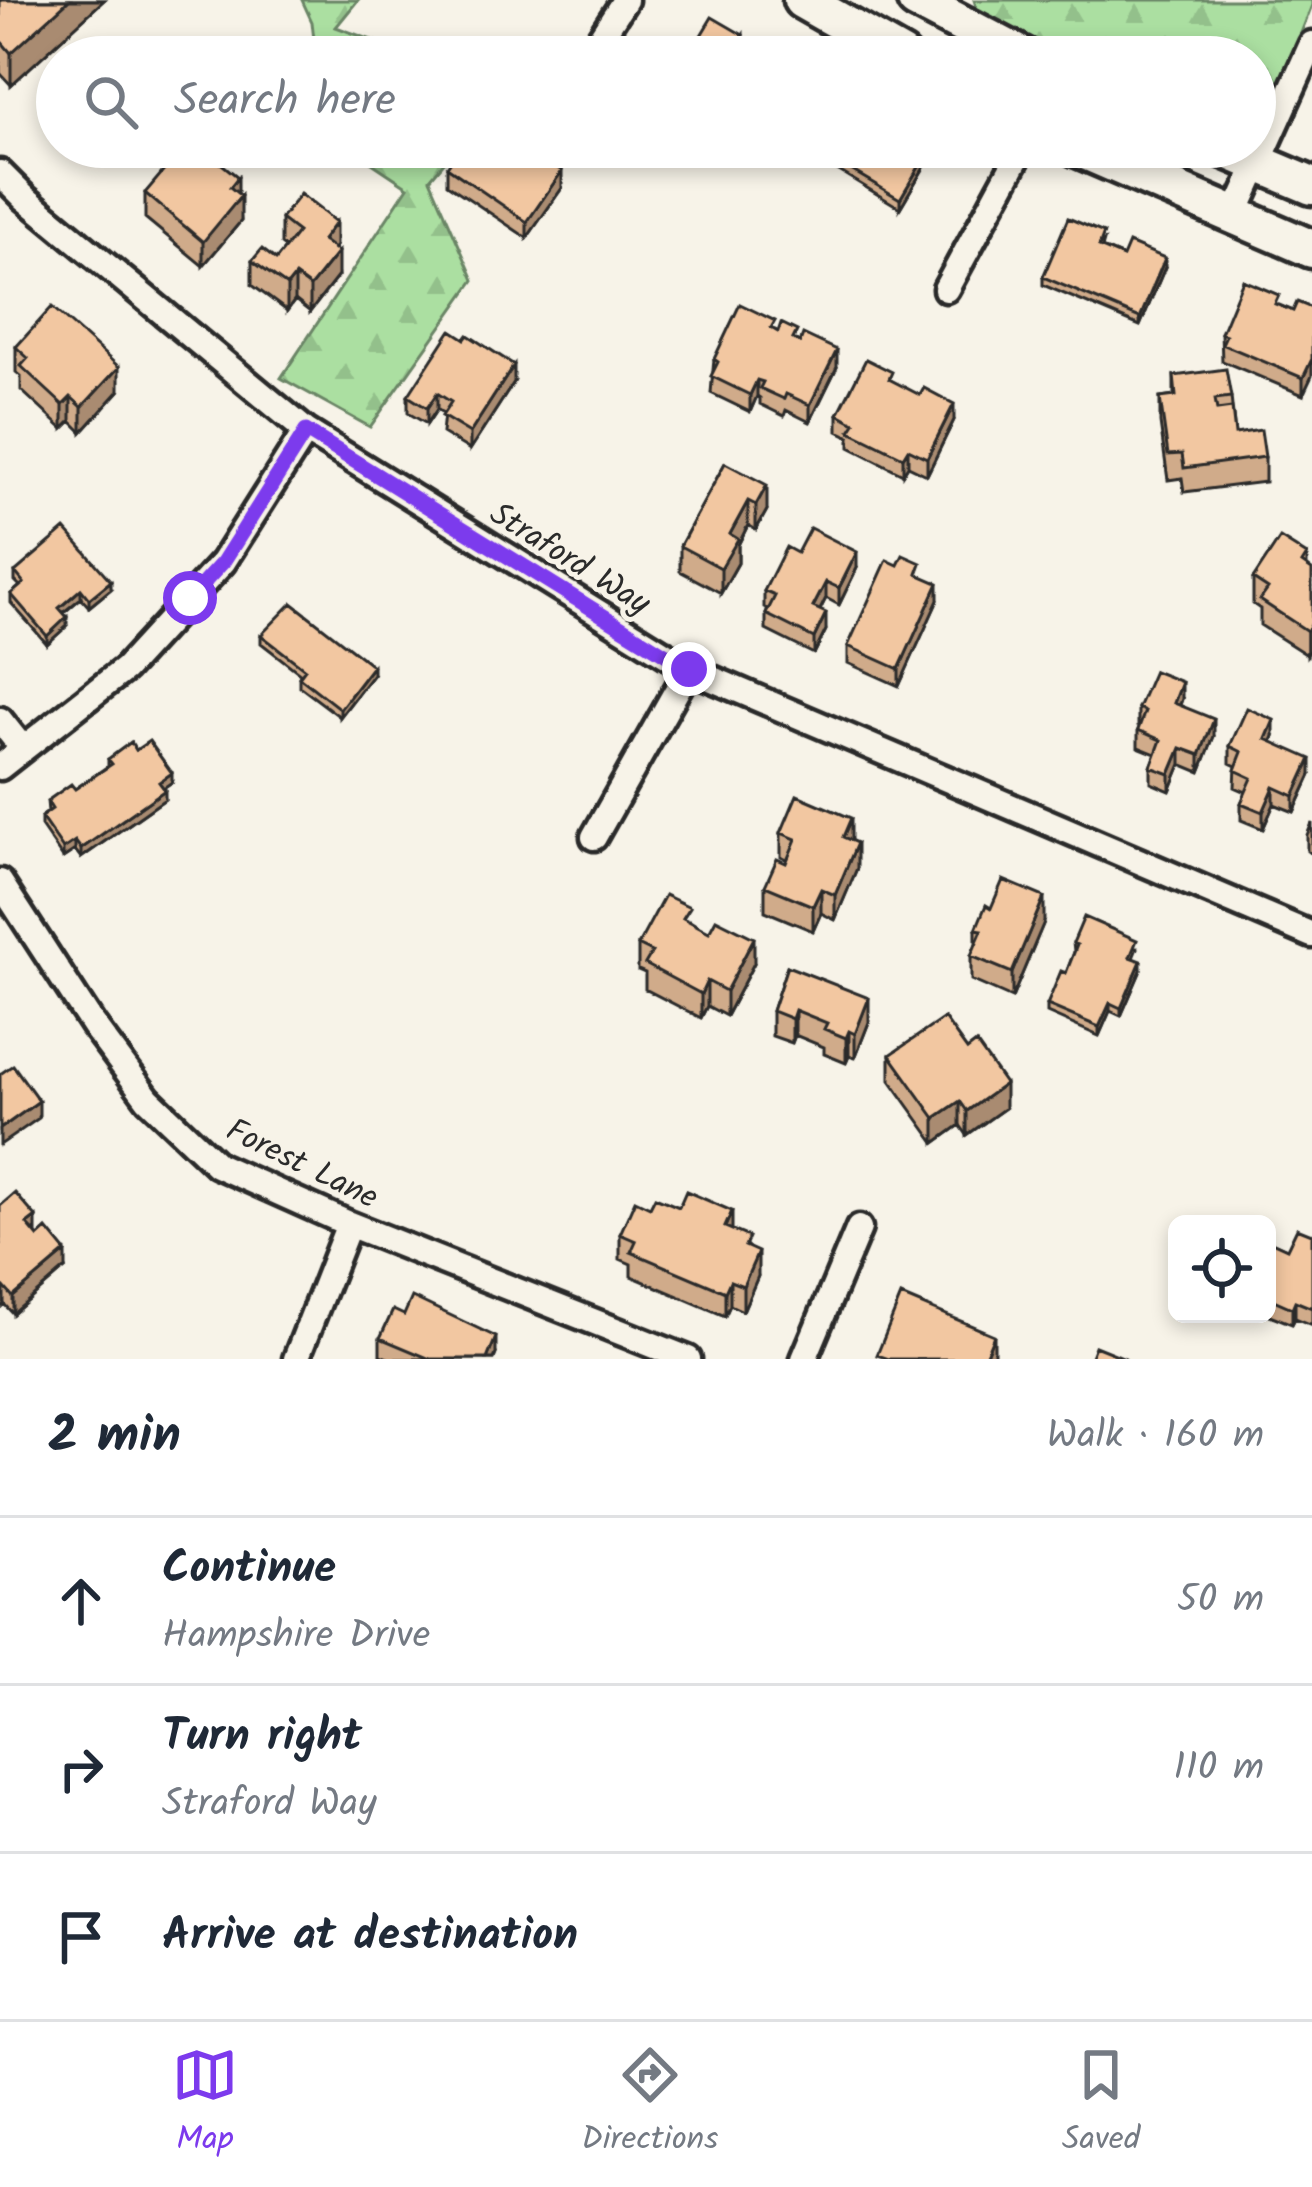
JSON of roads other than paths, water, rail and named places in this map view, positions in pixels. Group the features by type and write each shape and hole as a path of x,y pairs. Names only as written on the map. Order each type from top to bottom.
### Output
{"street":[{"path":"602,36 625,0"},
{"path":"802,0 865,36"},
{"path":"916,0 984,36"},
{"path":"1276,126 1312,44"},
{"path":"946,290 1012,168"},
{"path":"1125,168 1312,249"},
{"path":"1235,215 1258,168"},
{"path":"1267,168 1312,186"},
{"name":"Straford Way","path":"0,173 306,431 689,669 1312,935"},
{"path":"0,767 125,669 223,562 306,431"},
{"path":"594,837 689,669"},
{"path":"0,720 23,748"},
{"name":"Forest Lane","path":"0,882 93,1025 148,1099 217,1165 688,1359"},
{"path":"296,1359 349,1223"},
{"path":"805,1359 859,1228"}]}
